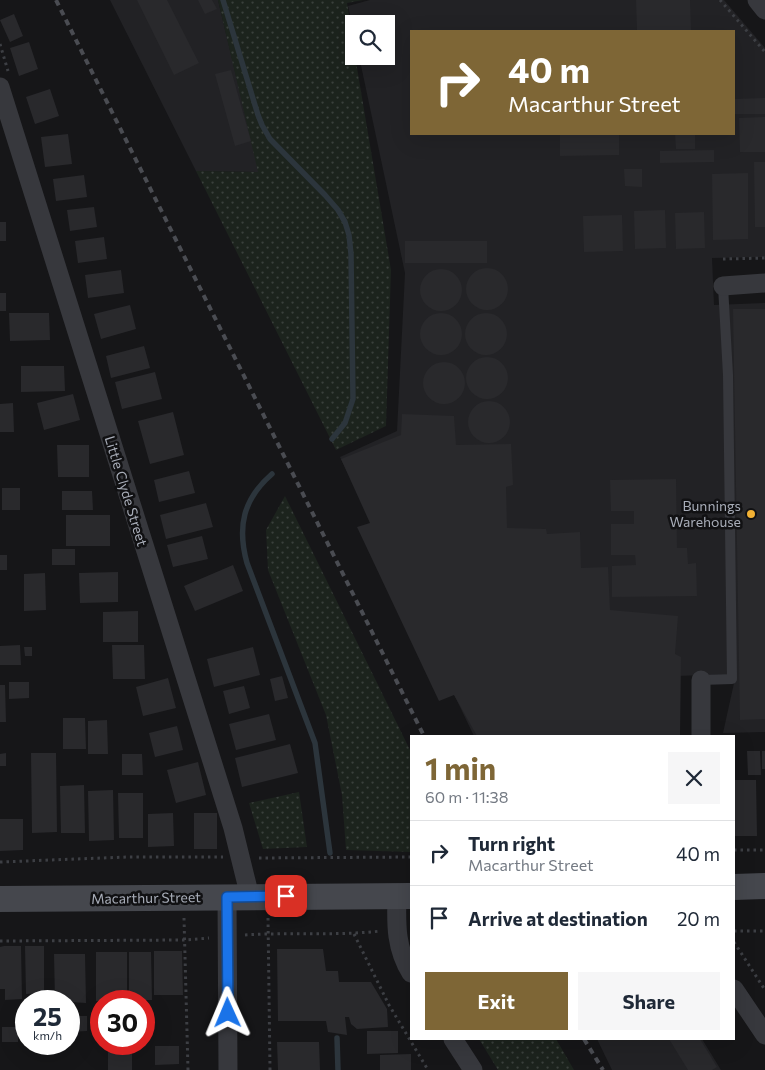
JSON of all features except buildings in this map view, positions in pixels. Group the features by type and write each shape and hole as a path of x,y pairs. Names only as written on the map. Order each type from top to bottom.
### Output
{"main road":[{"path":"735,887 765,886"},
{"name":"Macarthur Street","path":"0,899 404,896"}],"street":[{"path":"757,0 765,10"},
{"name":"Little Clyde Street","path":"0,87 233,828 232,858 238,897 228,1070"},
{"path":"722,286 765,283"},
{"path":"701,680 701,735"},
{"path":"404,896 398,942 403,960 410,972"},
{"path":"735,990 765,1035"},
{"path":"454,1040 473,1070"}],"lane":[{"path":"701,680 732,678 728,374 722,286"}],"path":[{"path":"720,0 765,52"},
{"path":"724,259 765,258"},
{"path":"735,850 765,850"},
{"path":"0,862 127,857 410,856"},
{"path":"735,932 765,930"},
{"path":"270,1070 269,934 354,934 389,1005 428,1070"},
{"path":"0,941 185,940 188,1070"},
{"path":"735,944 765,990"}],"shaded area":[{"path":"110,0 218,0 259,172 196,171"},
{"path":"218,0 363,0 347,3 349,15 345,15 345,65 357,65 391,270 386,426 336,450 196,171 258,172"},
{"path":"370,0 724,0 765,48 765,257 712,258 714,305 765,303 765,732 723,733 736,674 676,676 679,735 474,735 340,457 397,431 405,273 361,65 395,65 395,15 350,15 348,6"},
{"path":"285,496 410,750 410,852 346,850 342,795 326,715 268,570 266,530"},
{"path":"299,792 307,847 263,849 249,803"},
{"path":"480,1040 557,1040 574,1070 498,1070"},
{"path":"597,1040 703,1040 721,1070 612,1070"}],"waterway":[{"path":"223,0 262,125 270,139 338,210 345,222 349,235 351,254 353,399 345,423 332,439"},
{"path":"272,474 254,493 245,514 243,526 244,550 247,563 315,743 330,853"},
{"path":"337,1038 338,1070"}],"railway":[{"path":"56,0 424,735"},
{"path":"585,1040 603,1070"}],"place":[{"name":"Bunnings Warehouse","path":"751,514"}],"route":[{"path":"228,1013 227,897 286,896"}]}
